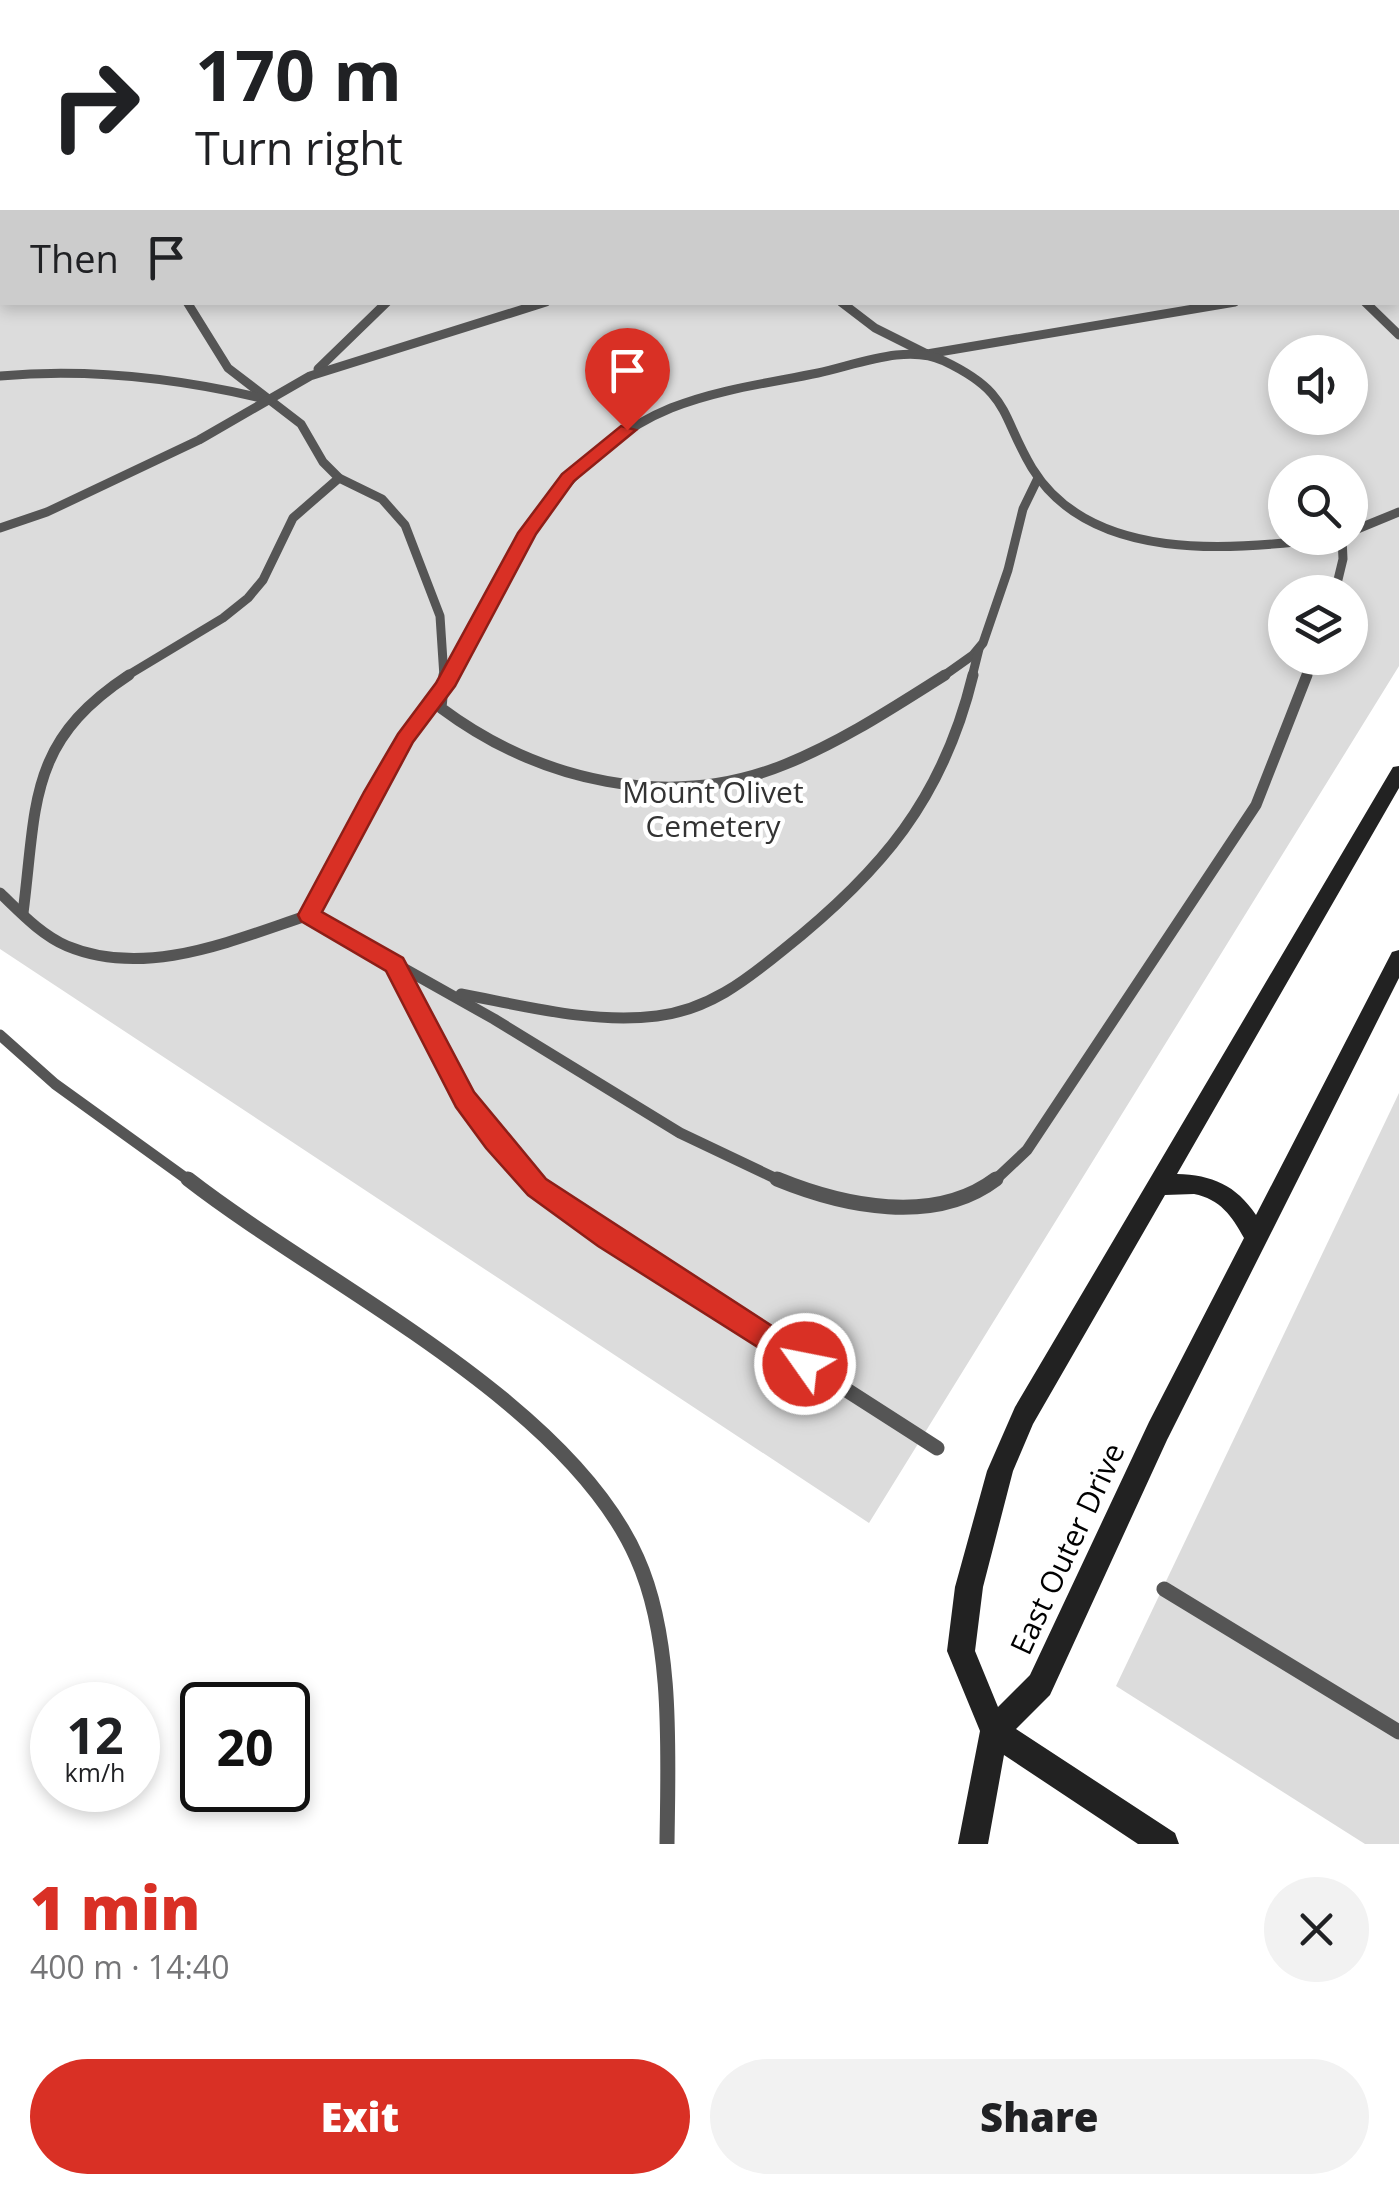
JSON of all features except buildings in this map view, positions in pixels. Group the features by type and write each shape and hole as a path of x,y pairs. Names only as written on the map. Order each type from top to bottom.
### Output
{"main road":[{"name":"East Outer Drive","path":"1399,772 1024,1416 1000,1471 969,1587 962,1651 994,1731 1040,1686 1158,1431 1399,958"},
{"path":"1159,1186 1194,1182 1220,1190 1242,1210 1256,1238"},
{"path":"973,1844 994,1731 1164,1844"}],"lane":[{"path":"189,305 228,368 302,424 323,462 339,478 382,499 406,524 440,616 445,686 441,708 470,731 502,748 548,767 636,788 678,790 745,779 812,754 862,727 979,649"},
{"path":"310,376 384,305"},
{"path":"0,528 113,482 310,376 536,305"},
{"path":"845,305 874,328 971,376 1004,404 1038,478 1076,512 1169,544 1241,548 1268,545"},
{"path":"0,893 43,932 66,946 124,958 159,958 309,915 405,738 445,686 527,533 568,477 598,450 654,416 688,402 778,380 1217,305"},
{"path":"1368,305 1399,335"},
{"path":"0,376 87,372 138,375 216,386 269,400"},
{"path":"23,913 47,762 69,726 121,682 248,598 266,577 293,518 310,498 339,478"},
{"path":"452,992 622,1017 686,1010 725,992 814,927 866,880 904,836 953,749 966,714 979,649 1004,584 1021,506 1038,478"},
{"path":"1368,525 1399,512"},
{"path":"309,915 395,965 452,992 713,1152 767,1177 858,1205 926,1206 958,1200 984,1189 1027,1150 1256,804 1306,675"},
{"path":"395,965 465,1100 537,1187 608,1237 937,1448"},
{"path":"0,1036 78,1100 242,1221 362,1296 504,1400 568,1454 607,1500 639,1561 651,1604 661,1677 667,1844"},
{"path":"1164,1589 1399,1732"}],"green space":[{"name":"Mount Olivet Cemetery","path":"0,305 1399,305 1399,666 869,1523 0,949"},
{"path":"1399,1093 1399,1844 1365,1844 1116,1686"}],"route":[{"path":"627,430 568,477 527,533 445,686 405,738 309,915 395,965 465,1100 537,1187 805,1364"}]}
